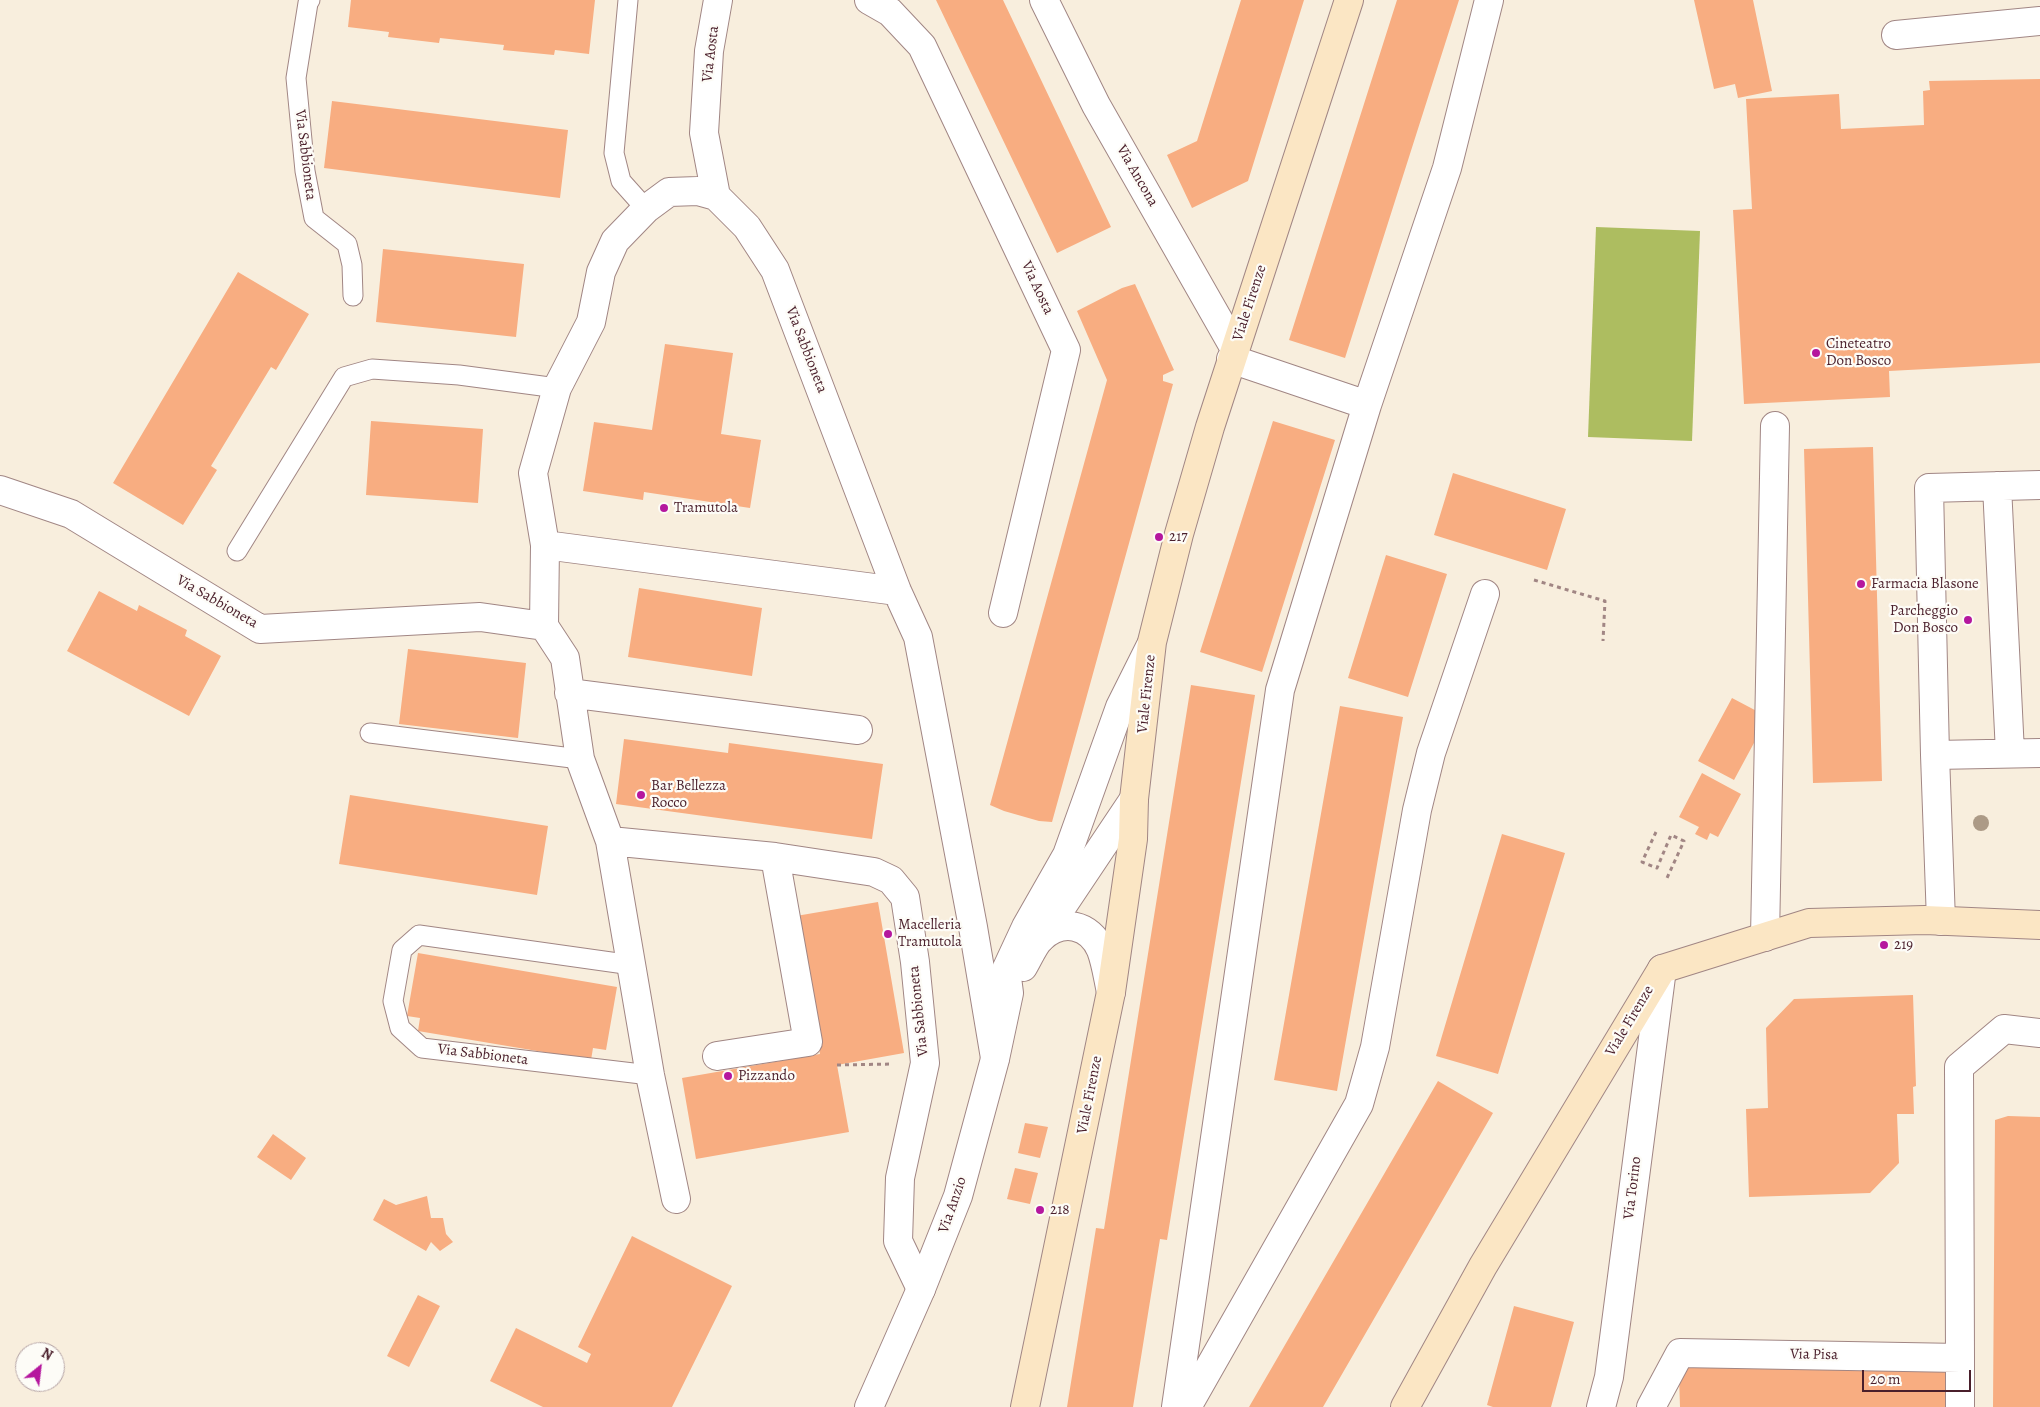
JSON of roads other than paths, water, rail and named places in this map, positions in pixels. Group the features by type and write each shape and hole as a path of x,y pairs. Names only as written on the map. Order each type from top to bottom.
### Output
{"main road":[{"name":"Viale Firenze","path":"1026,1407 1111,992 1133,839 1134,799 1152,642 1179,534 1233,354 1349,0"},
{"name":"Viale Firenze","path":"1405,1407 1483,1266 1662,969 1809,923 1940,921 2040,925"}],"street":[{"name":"Via Aosta","path":"716,196 704,133 709,51 718,0"},
{"name":"Via Aosta","path":"869,0 890,12 922,46 1066,350 1003,613"},
{"name":"Via Ancona","path":"1044,0 1096,105 1233,354"},
{"path":"1176,1407 1280,690 1367,405 1447,168 1489,0"},
{"path":"1896,35 2040,21"},
{"path":"676,1199 650,1074 610,841 580,759 565,658 544,626 545,545 533,473 557,388 591,322 601,272 615,241 646,209 669,192 698,191 716,196"},
{"name":"Via Sabbioneta","path":"716,196 747,227 775,270 897,590 918,637 972,918 996,1059"},
{"path":"1233,354 1367,405"},
{"path":"1765,937 1774,426"},
{"path":"1940,921 1929,488 2040,485"},
{"path":"1997,486 2010,754"},
{"name":"Via Sabbioneta","path":"0,490 71,514 260,629 480,617 544,626"},
{"path":"545,545 897,590"},
{"path":"1187,1407 1359,1104 1374,1047 1417,810 1431,753 1485,594"},
{"path":"1009,992 1006,970 1026,927 1067,855 1120,707 1152,642"},
{"path":"569,693 858,730"},
{"path":"1935,755 2040,753"},
{"path":"1009,992 1041,938 1134,799"},
{"name":"Via Sabbioneta","path":"610,841 775,857 874,872 891,880 905,897 915,962 925,1063 900,1178 898,1241 922,1289"},
{"path":"717,1056 808,1042 775,857"},
{"path":"1041,938 1055,929 1074,925 1090,933 1101,950 1111,992"},
{"name":"Via Torino","path":"1600,1407 1609,1377 1662,969"},
{"name":"Via Anzio","path":"869,1407 922,1289 958,1196 996,1059 1009,992"},
{"path":"1960,1407 1959,1067 2004,1029 2040,1033"},
{"name":"Via Pisa","path":"1651,1407 1680,1353 1960,1358"}],"lane":[{"name":"Via Sabbioneta","path":"310,0 296,78 305,171 314,218 346,244 352,265 353,296"},
{"path":"628,0 614,153 621,181 646,209"},
{"path":"237,551 344,376 372,369 459,375 557,388"},
{"path":"370,733 580,759"},
{"name":"Via Sabbioneta","path":"632,965 419,935 402,950 393,1001 400,1028 422,1048 650,1074"}],"place":[{"name":"Cineteatro Don Bosco","path":"1816,353"},
{"name":"Tramutola","path":"664,508"},
{"name":"217","path":"1159,537"},
{"name":"Farmacia Blasone","path":"1861,584"},
{"name":"Parcheggio Don Bosco","path":"1968,620"},
{"name":"Bar Bellezza Rocco","path":"641,795"},
{"name":"Macelleria Tramutola","path":"888,934"},
{"name":"219","path":"1884,945"},
{"name":"Pizzando","path":"728,1076"},
{"name":"218","path":"1040,1210"}]}
